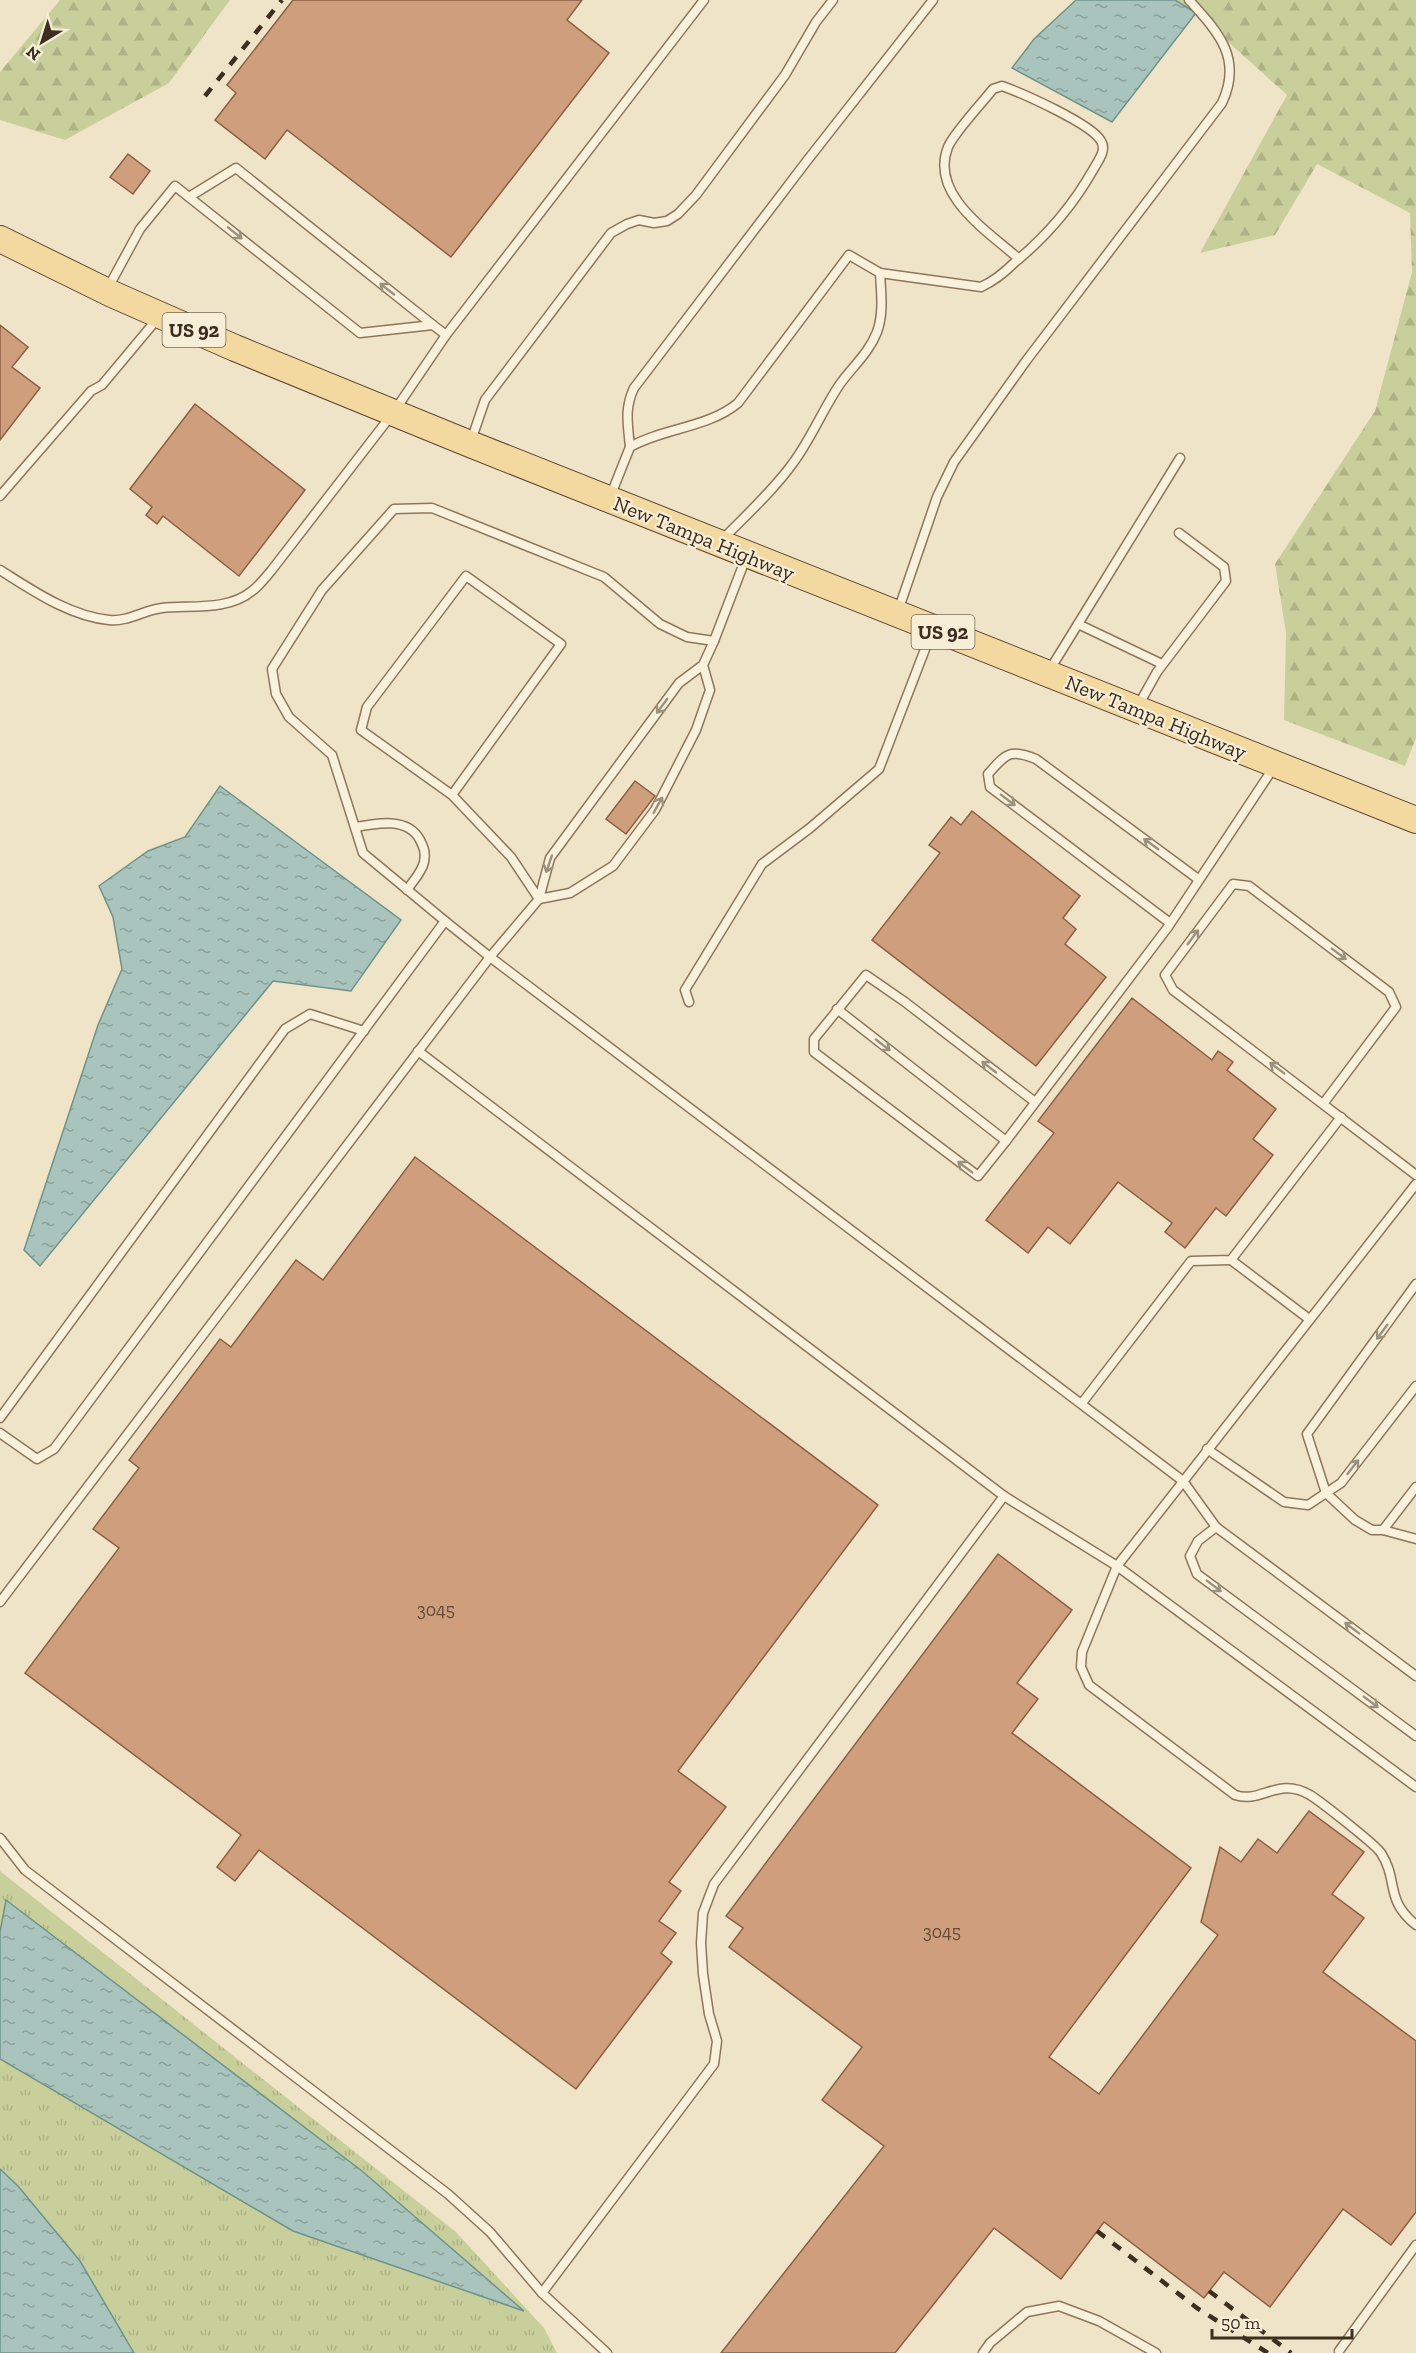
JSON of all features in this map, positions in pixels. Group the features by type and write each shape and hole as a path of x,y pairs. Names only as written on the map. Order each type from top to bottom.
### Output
{"main road":[{"name":"New Tampa Highway","path":"0,239 160,315 393,413 1416,820"}],"lane":[{"path":"0,570 43,597 82,614 110,620 136,616 160,608 225,603 243,597 252,591 271,571 393,413 446,335 704,0"},
{"path":"470,444 485,400 611,233 639,220 654,223 667,221 678,214 696,195 785,75 816,22 833,0"},
{"path":"609,500 630,447 626,413 628,400 634,388 933,0"},
{"path":"897,614 937,497 954,462 1228,92 1231,74 1229,58 1217,31 1189,0"},
{"path":"630,447 645,439 715,417 738,403 849,255 880,273 981,287 992,282 1019,259 1051,231 1078,196 1101,157 1103,143 1100,138 1074,120 1002,86 993,89 949,145 944,168 949,189 959,205 1019,259"},
{"path":"189,197 236,168 446,335"},
{"path":"106,291 140,229 175,186 360,333 433,325"},
{"path":"719,544 795,461 823,410 843,380 868,350 877,332 880,319 882,304 880,273"},
{"path":"0,496 91,391 102,385 160,315"},
{"path":"1048,674 1180,458"},
{"path":"714,641 687,637 660,624 604,577 432,508 394,509 322,590 272,669 276,694 289,717 332,755 363,853 490,957 1183,1480 1216,1527 1416,1676"},
{"path":"1136,709 1162,664 1226,581 1224,567 1179,533"},
{"path":"0,1602 490,957 539,899 550,858 679,683 703,665 747,555"},
{"path":"452,795 561,644 466,576 367,707 361,730 452,795 511,857 539,899"},
{"path":"1078,624 1162,664"},
{"path":"689,1002 685,990 762,864 810,828 879,769 933,628"},
{"path":"539,899 570,893 613,866 655,810 696,730 710,690 703,665"},
{"path":"1170,923 990,787 988,774 1005,754 1019,752 1036,759 1198,879"},
{"path":"1035,1102 905,1002 866,975 814,1039 814,1052 978,1176 1006,1141 1170,923 1276,764"},
{"path":"356,827 381,822 394,823 417,834 425,853 424,863 407,890"},
{"path":"1323,1104 1396,1007 1389,992 1249,886 1233,884 1165,975 1173,990 1416,1175"},
{"path":"0,1433 38,1459 54,1449 445,921"},
{"path":"837,1009 1006,1141"},
{"path":"0,1418 285,1029 310,1014 364,1031"},
{"path":"418,1051 1004,1496 1117,1566 1416,1787"},
{"path":"1231,1260 1341,1117"},
{"path":"1416,1185 1117,1566 1082,1652 1081,1667 1089,1685 1235,1795 1245,1798 1278,1788 1294,1788 1310,1795 1380,1851 1387,1866 1395,1902 1404,1916 1416,1925"},
{"path":"1082,1403 1191,1261 1231,1260 1309,1319"},
{"path":"1416,1284 1307,1434 1326,1493 1355,1520 1372,1530 1383,1530 1416,1539"},
{"path":"1207,1449 1284,1502 1308,1506 1341,1483 1416,1386"},
{"path":"1383,1530 1416,1486"},
{"path":"542,2293 714,2064 717,2041 709,2014 701,1943 703,1914 714,1884 1004,1496"},
{"path":"1216,1527 1198,1541 1190,1556 1197,1574 1416,1736"},
{"path":"0,1838 25,1870 448,2194 490,2232 542,2293 607,2353"},
{"path":"1339,2351 1416,2245"},
{"path":"984,2353 990,2343 1027,2312 1059,2306 1099,2321 1156,2353"}],"green space":[{"path":"60,0 230,0 169,83 65,140 0,120 0,72"},
{"path":"1175,0 1416,0 1416,738 1405,766 1284,720 1286,633 1275,564 1375,411 1412,272 1410,213 1317,164 1275,235 1200,253 1287,95 1196,13"},
{"path":"0,1871 456,2232 544,2328 557,2353 0,2353"}],"water":[{"path":"1076,0 1175,0 1196,13 1112,122 1012,68 1034,39"},
{"path":"220,786 401,920 351,991 273,981 40,1266 24,1250 98,1025 122,969 113,917 99,886 148,851 185,837"},
{"path":"6,1900 362,2171 524,2311 293,2231 0,2059 0,1932"},
{"path":"0,2169 18,2186 80,2261 134,2353 0,2353"}],"building":[{"path":"293,0 582,0 567,20 609,53 451,257 287,130 265,159 215,120 236,93 227,85"},
{"path":"128,154 150,171 133,194 110,177"},
{"path":"0,325 28,347 12,367 40,388 0,440"},
{"path":"195,404 305,490 239,576 163,516 157,524 146,515 152,507 130,489"},
{"path":"635,781 655,796 626,834 606,819"},
{"path":"972,811 1080,896 1063,918 1076,929 1065,944 1106,977 1036,1066 872,940 940,853 929,845 951,817 961,825"},
{"path":"1132,998 1212,1060 1218,1051 1233,1062 1227,1070 1276,1109 1253,1139 1273,1155 1226,1216 1216,1208 1185,1248 1165,1232 1172,1223 1118,1182 1070,1244 1048,1227 1028,1253 986,1220 1054,1133 1038,1121"},
{"path":"415,1157 878,1505 678,1771 726,1807 669,1882 681,1891 659,1921 676,1933 661,1953 672,1962 576,2089 259,1850 235,1881 217,1867 241,1835 25,1673 119,1548 93,1529 139,1468 129,1460 220,1339 231,1347 296,1260 323,1280"},
{"path":"998,1554 1072,1610 1017,1683 1038,1699 1012,1733 1191,1868 1049,2057 1099,2094 1218,1935 1201,1922 1220,1847 1241,1862 1258,1839 1277,1853 1309,1811 1364,1852 1332,1894 1364,1918 1323,1972 1416,2041 1416,2212 1391,2245 1343,2209 1270,2307 1224,2272 1204,2298 1104,2222 1061,2279 994,2228 895,2353 721,2353 884,2146 822,2100 862,2047 729,1947 743,1928 726,1916"}],"railway":[{"path":"205,96 282,0"},
{"path":"1097,2231 1197,2308 1268,2353"},
{"path":"1209,2291 1291,2353"}]}
